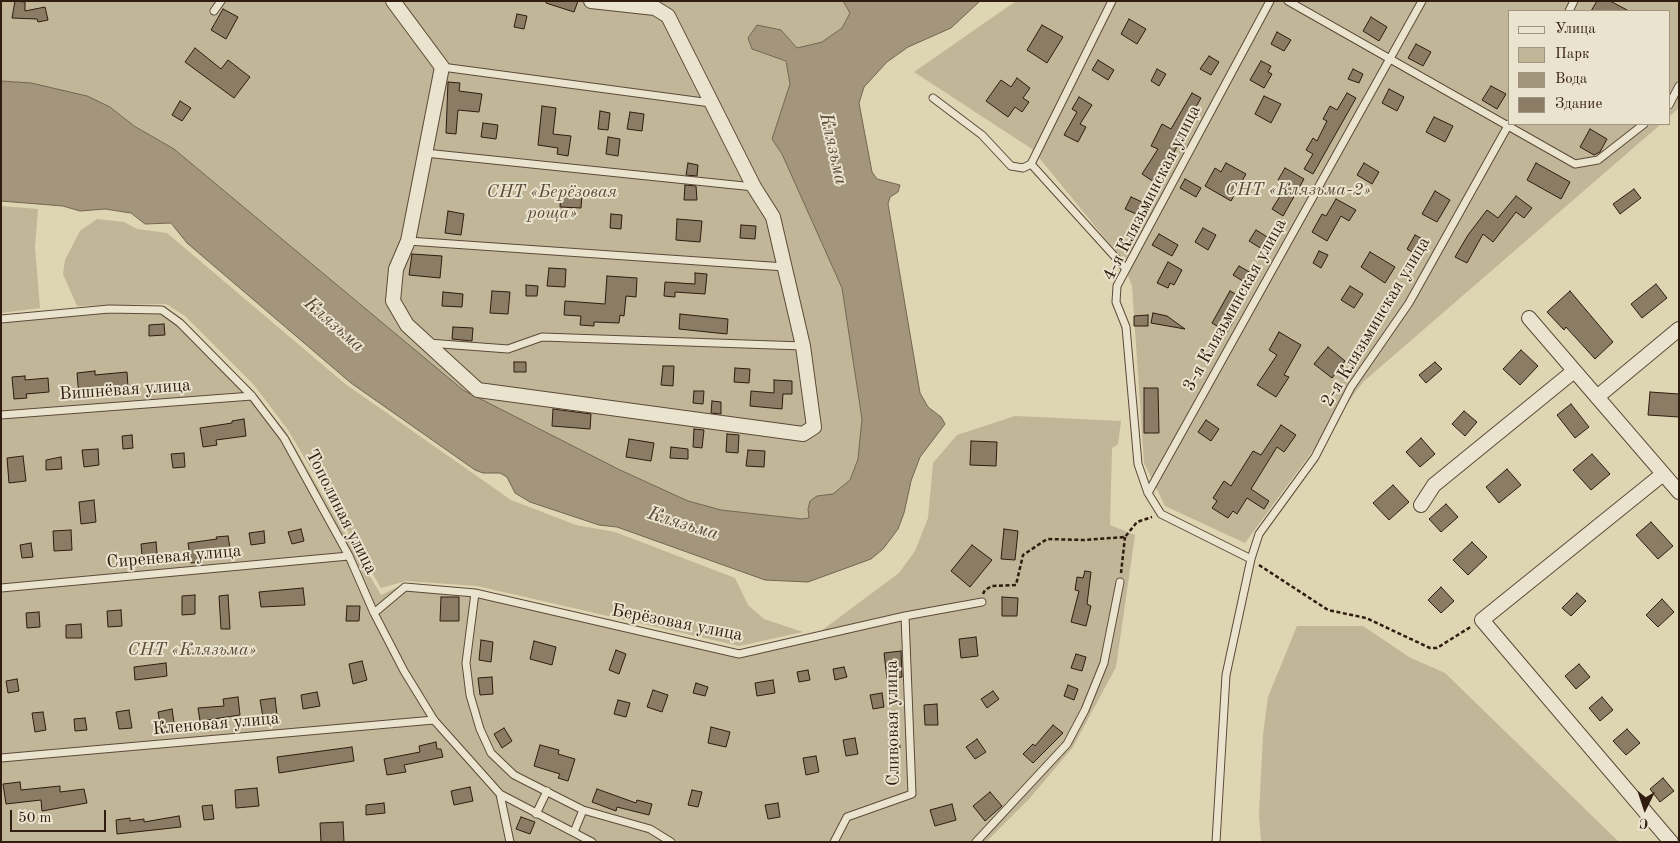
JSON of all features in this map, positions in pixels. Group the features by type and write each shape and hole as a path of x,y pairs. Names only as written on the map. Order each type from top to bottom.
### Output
{"street":[{"path":"393,1 442,67 408,241 396,269 393,301 407,325 478,390 803,434 814,427 803,346 773,217 754,187 668,16 654,8 591,1"},
{"path":"1529,318 1679,492"},
{"path":"1597,397 1679,329"},
{"path":"1422,505 1434,485 1574,371"},
{"path":"1663,474 1482,620 1671,842"}],"lane":[{"path":"214,11 221,1"},
{"path":"933,98 982,135 1011,166 1023,168 1031,164 1112,1"},
{"path":"1259,1 1269,2"},
{"path":"1288,1 1575,164 1598,160 1643,125"},
{"name":"3-я Клязьминская улица","path":"1148,492 1422,1"},
{"name":"4-я Клязьминская улица","path":"1161,514 1148,492 1138,464 1126,327 1116,302 1117,286 1269,2"},
{"path":"442,67 712,103"},
{"path":"1670,103 1679,86"},
{"name":"2-я Клязьминская улица","path":"1216,842 1226,675 1250,559 1259,534 1315,457 1351,387 1409,303 1508,125"},
{"path":"425,153 754,187"},
{"path":"1031,164 1126,269"},
{"path":"408,241 785,267"},
{"name":"Тополиная улица","path":"1,318 109,309 162,310 180,323 252,396 284,438 349,556 374,613 404,671 434,720 500,794 592,842"},
{"path":"426,342 508,349 542,337 803,346"},
{"name":"Вишнёвая улица","path":"1,415 252,396"},
{"path":"1161,514 1250,559"},
{"name":"Сиреневая улица","path":"1,588 349,556"},
{"path":"976,842 1067,744 1085,710 1104,663 1120,582"},
{"name":"Берёзовая улица","path":"374,613 406,587 475,593 739,654 905,616 982,602"},
{"path":"475,593 466,663 470,695 480,729 491,752 514,774 583,810 650,829 671,842"},
{"name":"Сливовая улица","path":"834,842 847,817 912,794 905,616"},
{"name":"Кленовая улица","path":"1,758 434,720"},
{"path":"536,814 547,791"},
{"path":"500,794 510,842"},
{"path":"574,832 583,810"}],"path":[{"path":"1120,582 1125,537 1137,522 1161,514"},
{"path":"982,602 985,590 992,586 1016,586 1023,555 1047,539 1085,540 1125,537"},
{"path":"1250,559 1328,610 1366,618 1430,648 1437,648 1482,620"}],"green space":[{"name":"СНТ «Берёзовая роща»","path":"1,1 843,1 850,13 842,28 822,42 797,48 781,30 752,49 786,61 790,84 772,139 782,154 842,288 862,419 858,459 850,480 833,495 817,496 810,501 808,509 810,518 802,519 721,510 688,501 620,470 463,390 174,149 134,126 110,107 31,83 1,81"},
{"name":"СНТ «Клязьма-2»","path":"1016,1 1679,1 1679,108 1670,116 1670,10 1508,10 1508,125 1660,125 1363,382 1245,543 1165,506 1144,463 1132,286 1121,258 1032,149 914,72"},
{"path":"1,206 38,209 35,247 40,308 1,313"},
{"path":"97,219 124,222 137,229 167,233 344,383 511,500 576,525 615,532 735,578 748,605 764,619 803,632 739,646 477,586 406,581 381,588 288,430 254,385 185,316 166,304 77,306 63,274 65,260 80,231"},
{"name":"СНТ «Клязьма»","path":"109,307 160,307 182,323 255,394 286,432 381,595 404,584 474,590 738,650 821,631 899,573 915,551 928,518 933,463 957,435 1015,416 1121,421 1118,444 1112,448 1110,525 1135,535 1116,667 1073,747 1029,799 986,842 1,842 1,315"},
{"path":"1297,626 1363,626 1409,657 1445,673 1619,842 1261,842 1259,814 1263,735 1268,697"}],"water":[{"name":"Клязьма","path":"843,1 980,1 951,28 908,47 887,62 864,87 859,103 872,172 877,179 900,185 898,192 890,197 888,204 920,393 928,407 941,417 945,424 920,457 911,481 904,513 898,529 883,549 871,559 808,582 765,580 617,527 599,525 530,502 515,493 507,477 500,473 483,473 475,470 351,383 187,243 171,223 145,224 131,213 105,209 80,211 63,206 1,201 1,81 31,83 87,96 110,107 134,126 174,149 463,390 620,470 688,501 721,510 802,519 809,518 808,509 810,501 817,496 833,494 850,480 858,459 862,419 842,288 782,154 772,139 790,84 786,61 752,49 748,38 757,25 781,30 797,48 822,42 842,28 850,13"}],"building":[{"path":"15,1 25,2 25,11 45,7 48,20 38,22 37,19 12,18"},
{"path":"546,1 578,1 574,12 546,3"},
{"path":"1597,1 1610,1 1627,10 1592,10"},
{"path":"223,9 238,17 226,39 211,30"},
{"path":"517,14 527,16 524,29 514,27"},
{"path":"1371,17 1387,27 1379,41 1363,31"},
{"path":"1129,19 1146,29 1137,44 1121,34"},
{"path":"1042,25 1063,37 1047,63 1027,50"},
{"path":"1277,32 1291,40 1284,51 1271,44"},
{"path":"1416,44 1431,52 1423,66 1408,58"},
{"path":"195,48 221,69 228,60 250,77 234,98 185,62"},
{"path":"1209,56 1219,62 1211,75 1200,69"},
{"path":"1098,60 1114,70 1108,80 1092,70"},
{"path":"1261,61 1271,66 1268,72 1272,74 1264,88 1250,80"},
{"path":"1157,69 1166,74 1159,86 1151,81"},
{"path":"1353,69 1363,74 1359,83 1348,79"},
{"path":"1017,78 1030,88 1023,98 1029,102 1022,112 1015,107 1008,117 986,101 1001,80 1011,87"},
{"path":"448,82 460,83 459,91 482,94 479,112 458,110 456,134 446,133"},
{"path":"1491,86 1506,94 1497,109 1482,100"},
{"path":"1389,89 1404,97 1397,111 1382,103"},
{"path":"1192,93 1201,98 1181,134 1183,135 1168,167 1157,184 1142,174 1158,149 1151,146 1162,124 1171,129"},
{"path":"1347,93 1356,98 1313,174 1304,169 1313,154 1306,150 1313,138 1317,141 1327,121 1323,119 1330,106 1337,110"},
{"path":"1264,96 1281,104 1271,123 1255,114"},
{"path":"1079,97 1092,105 1080,124 1086,127 1078,142 1064,135 1077,112 1072,109"},
{"path":"180,101 191,108 182,121 172,115"},
{"path":"542,106 556,108 553,134 571,136 568,156 557,154 558,148 538,145"},
{"path":"600,111 610,113 608,130 598,129"},
{"path":"630,112 644,114 642,131 627,129"},
{"path":"1434,117 1453,126 1445,142 1426,132"},
{"path":"483,123 498,125 496,139 481,137"},
{"path":"1590,129 1607,139 1600,152 1594,155 1580,147"},
{"path":"608,137 620,139 618,156 606,154"},
{"path":"688,163 698,165 697,176 686,175"},
{"path":"1226,163 1246,174 1231,201 1205,186 1215,168 1221,172"},
{"path":"1364,163 1379,172 1372,184 1357,175"},
{"path":"1536,163 1570,182 1561,199 1527,180"},
{"path":"1285,168 1304,179 1283,216 1272,209 1287,185 1278,180"},
{"path":"1185,179 1201,188 1196,197 1180,188"},
{"path":"685,185 696,186 697,200 684,200"},
{"path":"1634,189 1641,198 1620,214 1613,204"},
{"path":"1435,191 1450,200 1437,222 1422,214"},
{"path":"561,192 582,194 581,208 560,207"},
{"path":"1516,196 1532,208 1524,218 1516,212 1493,242 1483,234 1467,263 1455,257 1468,235 1487,210 1498,218"},
{"path":"1131,197 1142,202 1136,214 1125,209"},
{"path":"1336,199 1356,210 1349,221 1341,216 1327,241 1312,232 1322,214 1326,216"},
{"path":"448,211 464,214 461,235 445,233"},
{"path":"611,214 622,215 621,229 610,228"},
{"path":"677,219 702,221 700,242 676,240"},
{"path":"741,225 756,226 755,239 740,238"},
{"path":"1203,228 1216,235 1208,250 1195,242"},
{"path":"1256,230 1269,238 1262,249 1249,241"},
{"path":"1159,234 1178,245 1172,256 1152,245"},
{"path":"1415,235 1424,240 1415,254 1407,249"},
{"path":"1319,251 1328,255 1321,268 1313,263"},
{"path":"1370,252 1395,267 1385,283 1361,267"},
{"path":"412,254 442,256 440,278 409,275"},
{"path":"1168,262 1182,270 1174,285 1170,283 1168,288 1157,283"},
{"path":"1239,266 1251,273 1246,283 1233,275"},
{"path":"549,268 566,269 565,287 547,286"},
{"path":"695,273 707,274 705,294 675,292 675,297 664,296 665,282 695,284"},
{"path":"607,276 637,278 636,297 626,296 624,316 620,315 619,323 594,322 594,326 580,325 581,316 564,315 565,301 605,304"},
{"path":"1656,284 1667,298 1642,318 1631,304"},
{"path":"526,285 538,286 537,296 526,296"},
{"path":"1350,286 1363,294 1354,308 1341,300"},
{"path":"492,291 510,292 508,314 490,313"},
{"path":"1230,291 1244,299 1231,320 1233,322 1227,332 1212,323"},
{"path":"1570,291 1613,342 1595,359 1566,327 1564,330 1547,312"},
{"path":"443,292 463,294 462,307 442,306"},
{"path":"1153,313 1167,316 1185,329 1151,323"},
{"path":"680,314 728,319 727,334 679,329"},
{"path":"1148,315 1148,326 1134,326 1134,316"},
{"path":"164,324 165,335 149,336 149,325"},
{"path":"453,327 473,328 472,341 452,339"},
{"path":"1279,332 1301,345 1284,375 1289,377 1276,397 1257,385 1277,355 1269,350"},
{"path":"1328,347 1345,361 1332,378 1314,364"},
{"path":"1521,350 1538,366 1520,385 1503,369"},
{"path":"514,362 526,362 526,372 514,372"},
{"path":"1435,362 1442,369 1426,383 1419,375"},
{"path":"663,366 674,366 673,386 661,385"},
{"path":"735,368 750,369 749,383 734,382"},
{"path":"95,371 95,375 127,372 128,387 97,390 97,394 79,396 77,373"},
{"path":"25,376 25,380 48,378 49,392 26,394 27,398 14,399 12,377"},
{"path":"774,380 792,381 792,394 783,394 782,409 750,406 751,391 774,393"},
{"path":"1144,388 1158,388 1159,433 1144,433"},
{"path":"694,391 704,391 703,404 693,403"},
{"path":"1650,392 1679,394 1679,417 1648,415"},
{"path":"712,401 721,402 721,414 711,413"},
{"path":"1571,404 1589,427 1575,438 1557,415"},
{"path":"553,409 591,414 590,429 552,426"},
{"path":"1464,411 1477,422 1465,436 1452,424"},
{"path":"244,419 246,436 216,440 217,445 203,447 200,428 232,423 232,421"},
{"path":"1206,420 1219,429 1211,441 1198,432"},
{"path":"1281,425 1296,435 1284,452 1277,447 1251,489 1269,501 1264,509 1247,498 1237,514 1233,511 1228,518 1212,508 1217,501 1213,498 1224,481 1231,486 1253,451 1261,455"},
{"path":"694,429 704,430 702,448 693,447"},
{"path":"727,434 739,435 738,453 726,452"},
{"path":"132,435 133,448 123,449 122,436"},
{"path":"1421,438 1435,454 1420,467 1406,452"},
{"path":"629,439 654,443 651,461 626,457"},
{"path":"971,441 997,442 996,466 970,465"},
{"path":"671,447 688,449 688,459 670,458"},
{"path":"98,449 99,465 84,467 82,450"},
{"path":"748,450 765,451 764,467 746,466"},
{"path":"184,453 185,467 173,468 171,454"},
{"path":"1592,454 1610,474 1591,490 1573,470"},
{"path":"23,456 26,481 9,483 7,458"},
{"path":"61,457 62,469 46,470 46,460"},
{"path":"1507,469 1521,485 1499,503 1486,487"},
{"path":"1393,485 1409,502 1389,520 1373,503"},
{"path":"94,500 96,522 81,524 79,502"},
{"path":"1446,504 1458,517 1441,532 1429,519"},
{"path":"1651,522 1673,546 1658,559 1636,535"},
{"path":"301,529 304,541 292,544 288,532"},
{"path":"1004,529 1018,531 1015,560 1001,559"},
{"path":"71,530 72,550 54,551 53,531"},
{"path":"264,531 265,543 251,545 249,533"},
{"path":"228,536 230,548 200,551 201,562 191,563 188,543"},
{"path":"156,542 158,564 143,566 141,544"},
{"path":"1472,542 1487,557 1468,575 1453,560"},
{"path":"31,543 33,557 22,558 20,545"},
{"path":"972,545 992,560 970,587 951,571"},
{"path":"1085,571 1091,572 1087,604 1091,606 1086,626 1071,622 1079,591 1075,590 1077,577 1083,578"},
{"path":"1441,587 1454,601 1441,613 1428,600"},
{"path":"303,588 305,605 261,607 259,592"},
{"path":"1577,593 1586,601 1571,616 1562,608"},
{"path":"195,595 195,614 182,615 182,596"},
{"path":"228,595 230,629 221,629 219,596"},
{"path":"441,597 459,597 459,621 440,621"},
{"path":"1002,597 1018,598 1017,616 1002,616"},
{"path":"1662,599 1674,612 1658,627 1646,615"},
{"path":"347,606 360,606 359,621 346,621"},
{"path":"121,610 122,626 108,627 107,611"},
{"path":"39,612 40,627 27,628 26,613"},
{"path":"81,624 82,638 66,638 66,625"},
{"path":"976,637 978,656 961,658 959,639"},
{"path":"481,640 493,642 491,662 479,660"},
{"path":"534,641 556,647 552,665 530,659"},
{"path":"616,650 626,654 619,674 609,670"},
{"path":"901,651 902,677 887,679 884,653"},
{"path":"1076,654 1086,657 1082,671 1071,668"},
{"path":"362,661 367,680 353,684 349,664"},
{"path":"166,663 167,676 135,680 134,667"},
{"path":"1579,664 1590,677 1576,689 1565,676"},
{"path":"844,667 847,677 835,680 833,669"},
{"path":"808,670 810,680 799,682 797,672"},
{"path":"492,677 493,694 480,695 478,678"},
{"path":"17,679 19,691 8,693 6,681"},
{"path":"773,680 775,693 757,696 755,683"},
{"path":"696,683 708,687 705,696 693,693"},
{"path":"1068,685 1078,689 1074,700 1064,696"},
{"path":"653,690 668,695 662,712 647,707"},
{"path":"993,691 999,699 987,708 981,699"},
{"path":"317,692 320,706 303,709 301,695"},
{"path":"882,693 884,707 873,709 870,695"},
{"path":"238,697 240,715 200,721 198,708 224,706 223,699"},
{"path":"1602,697 1613,710 1600,721 1589,708"},
{"path":"275,698 277,715 263,717 260,700"},
{"path":"618,700 630,703 626,717 614,714"},
{"path":"937,704 938,725 925,725 924,705"},
{"path":"172,709 175,729 161,730 158,712"},
{"path":"129,710 132,728 119,729 116,712"},
{"path":"43,712 46,730 35,732 32,713"},
{"path":"85,718 87,730 75,731 74,719"},
{"path":"1053,725 1063,733 1033,763 1023,754 1033,744 1035,746"},
{"path":"711,727 730,732 726,747 708,743"},
{"path":"504,728 512,741 502,748 494,734"},
{"path":"1627,729 1640,743 1626,755 1613,741"},
{"path":"899,737 900,748 890,749 889,738"},
{"path":"855,738 858,754 846,756 843,740"},
{"path":"977,739 986,752 975,759 966,747"},
{"path":"436,742 437,749 441,749 443,757 404,765 406,772 387,775 384,759 420,752 419,746"},
{"path":"540,745 559,750 558,754 575,759 568,781 558,778 560,774 534,766"},
{"path":"352,747 354,761 279,773 277,757"},
{"path":"816,756 819,772 806,775 803,758"},
{"path":"1663,778 1674,791 1660,802 1650,789"},
{"path":"20,782 21,790 60,786 60,792 84,789 87,803 42,811 41,800 6,804 3,784"},
{"path":"470,787 473,801 454,805 451,791"},
{"path":"257,788 259,806 236,808 235,790"},
{"path":"597,789 636,803 637,800 652,804 649,815 617,807 616,811 592,802"},
{"path":"692,790 702,792 698,807 688,805"},
{"path":"990,792 1002,806 985,821 973,806"},
{"path":"384,803 385,813 366,815 366,805"},
{"path":"778,803 780,817 768,819 765,805"},
{"path":"952,804 956,820 935,826 930,810"},
{"path":"212,805 214,819 204,820 202,806"},
{"path":"179,816 181,827 117,834 116,820 144,819 144,822"},
{"path":"521,817 535,822 530,834 516,829"},
{"path":"343,822 344,842 321,842 320,823"}]}
